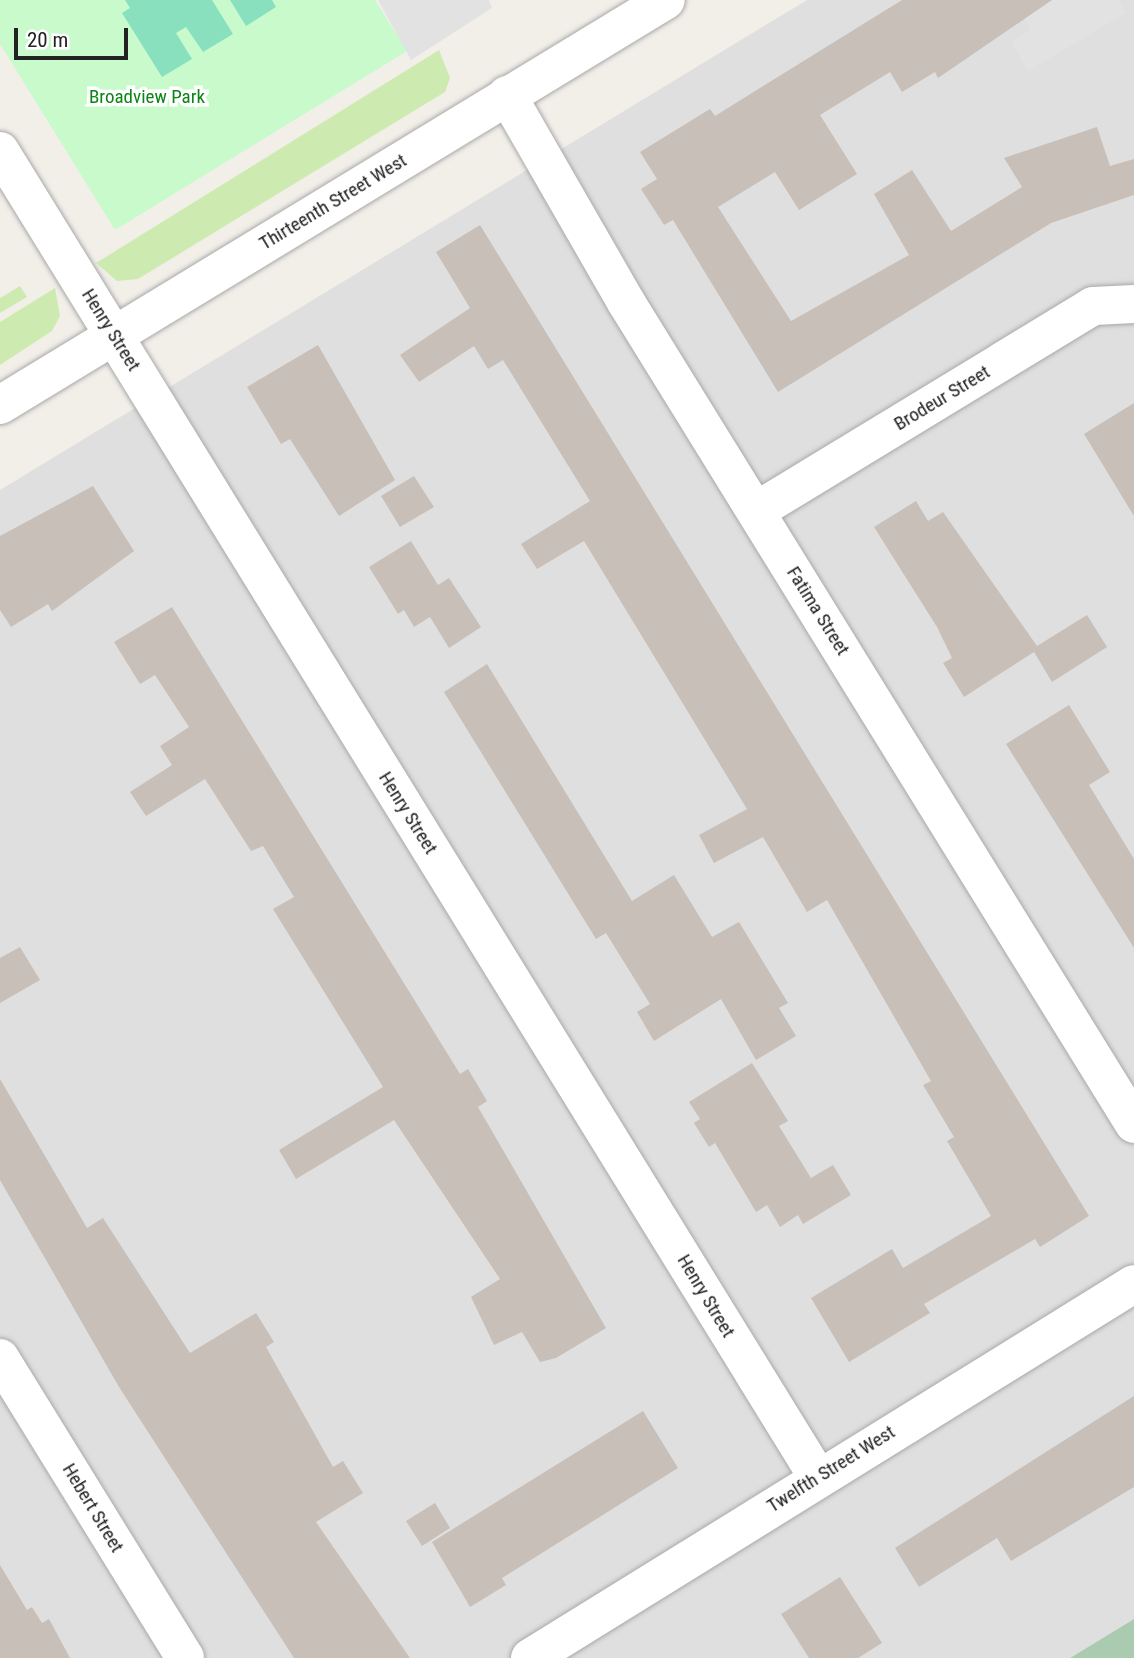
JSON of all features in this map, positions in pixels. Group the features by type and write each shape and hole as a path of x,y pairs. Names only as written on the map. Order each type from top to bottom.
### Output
{"street":[{"name":"Thirteenth Street West","path":"0,405 666,0"},
{"name":"Fatima Street","path":"507,95 756,511 1134,1124"},
{"name":"Henry Street","path":"0,151 817,1476"},
{"name":"Brodeur Street","path":"756,511 1093,306 1134,304"},
{"name":"Twelfth Street West","path":"530,1658 817,1476 1134,1284"},
{"name":"Hebert Street","path":"0,1358 185,1658"}],"shaded area":[{"path":"378,0 489,0 492,8 411,60"},
{"path":"807,0 1134,0 1134,1619 1070,1658 0,1658 0,490"},
{"path":"1012,0 1118,0 1126,13 1028,71 1011,42 1031,30"}],"green space":[{"name":"Broadview Park","path":"0,0 375,0 407,51 115,230 0,44"},
{"path":"125,0 212,0 233,34 203,52 186,27 176,33 192,59 162,77 122,13 130,8"},
{"path":"230,0 272,0 276,7 246,26"},
{"path":"439,50 450,78 445,92 138,279 117,281 96,263"},
{"path":"20,286 27,297 0,313 0,298"},
{"path":"55,288 60,316 52,331 0,365 0,322"},
{"path":"1134,1619 1134,1658 1070,1658"}],"building":[{"path":"902,0 1052,0 938,78 935,72 902,92 890,72 820,115 857,174 799,210 775,172 718,207 791,321 909,255 874,194 912,170 951,231 1022,187 1004,158 1097,127 1110,166 1134,159 1134,195 1051,223 778,392 673,220 664,225 641,189 657,179 640,152 710,109 715,116"},
{"path":"480,225 1089,1216 1040,1247 1035,1239 924,1304 930,1313 849,1362 811,1298 892,1249 903,1268 991,1216 947,1141 954,1137 923,1085 931,1081 827,900 807,912 763,837 714,863 699,835 747,809 584,541 537,569 521,544 590,501 503,360 488,369 474,346 419,382 400,355 470,308 436,252"},
{"path":"318,345 395,480 339,516 290,439 281,444 247,387"},
{"path":"1134,403 1134,516 1084,434"},
{"path":"414,476 434,507 400,527 381,496"},
{"path":"93,486 134,551 52,611 48,604 11,627 0,610 0,536"},
{"path":"916,501 928,521 943,512 1037,646 1087,615 1107,647 1052,682 1034,652 964,697 943,663 952,658 937,627 874,527"},
{"path":"411,541 438,585 449,578 481,627 449,648 430,617 414,627 404,610 398,614 369,567"},
{"path":"172,607 460,1074 468,1069 487,1101 478,1107 606,1328 556,1358 540,1362 522,1332 494,1345 471,1297 500,1279 394,1120 296,1179 279,1150 383,1087 273,909 294,897 263,846 251,851 205,779 146,816 130,792 172,765 160,746 189,727 155,675 140,684 114,642"},
{"path":"487,664 632,901 674,875 712,937 739,922 788,1003 779,1008 796,1036 756,1060 721,999 654,1041 637,1012 650,1004 606,933 596,939 444,692"},
{"path":"1069,705 1110,772 1089,785 1134,859 1134,948 1006,744"},
{"path":"20,947 40,980 0,1003 0,958"},
{"path":"752,1063 788,1121 779,1126 811,1178 833,1165 851,1195 803,1224 798,1215 780,1227 767,1205 756,1212 715,1143 709,1147 694,1123 700,1119 689,1102"},
{"path":"0,1079 87,1228 103,1218 190,1353 256,1313 274,1342 266,1347 333,1467 343,1461 363,1493 316,1522 410,1658 294,1658 119,1387 0,1180"},
{"path":"1134,1396 1134,1487 1011,1561 997,1538 919,1587 895,1548"},
{"path":"643,1411 678,1468 502,1578 506,1585 470,1607 432,1542"},
{"path":"435,1503 450,1528 422,1546 406,1521"},
{"path":"0,1565 27,1610 32,1607 42,1623 49,1619 70,1658 0,1658"},
{"path":"840,1577 882,1643 858,1658 809,1658 781,1614"}]}
